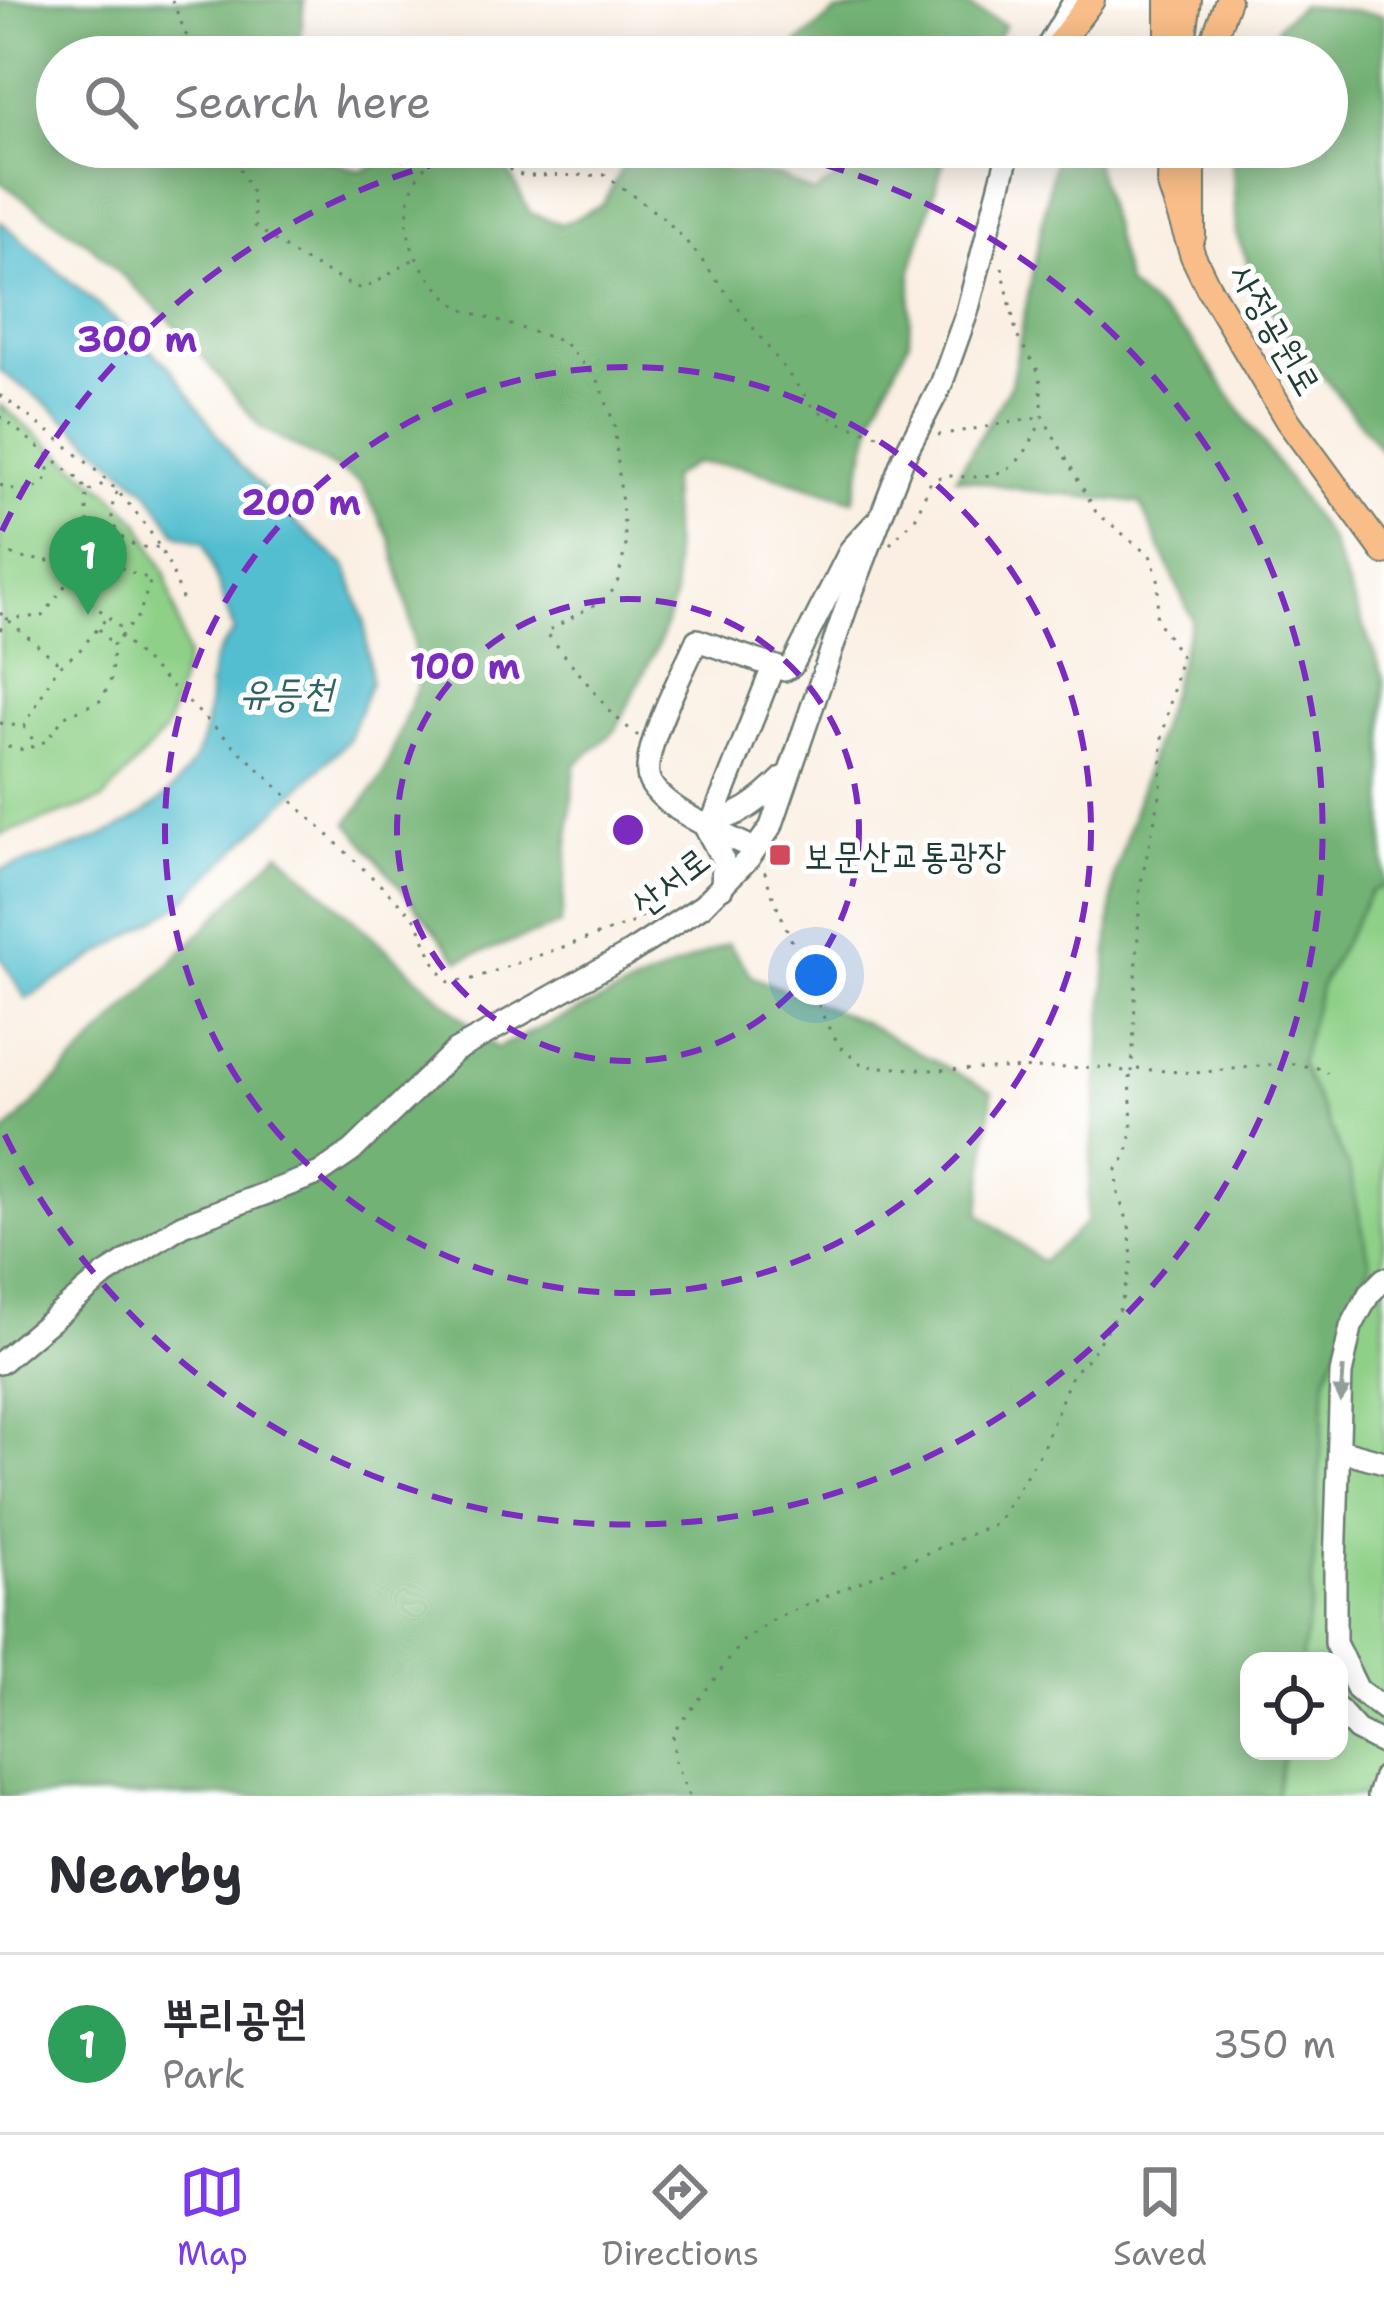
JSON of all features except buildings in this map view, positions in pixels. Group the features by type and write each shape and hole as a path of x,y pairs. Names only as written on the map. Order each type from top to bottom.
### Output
{"main road":[{"path":"1065,36 1092,0"},
{"path":"1168,0 1170,36"},
{"path":"1184,36 1189,0"},
{"path":"1200,36 1211,0"},
{"path":"1215,36 1228,0"},
{"name":"사정공원로","path":"1169,168 1193,256 1230,327 1288,421 1384,552"},
{"name":"사정공원로","path":"1185,168 1193,256"},
{"path":"1192,168 1193,256"}],"street":[{"path":"1037,36 1058,0"},
{"path":"1054,36 1075,0"},
{"name":"산서로","path":"0,1364 104,1275 182,1226 320,1172 379,1129 455,1051 628,954 722,889 765,852 788,773 867,556 913,439 941,385 967,312 1005,168"},
{"path":"765,852 707,823 652,787 646,770 652,747 697,640 772,667 792,666 851,549 883,514"},
{"path":"722,889 723,860 707,823 772,667"},
{"path":"707,823 754,806 788,773"},
{"path":"1332,1652 1341,1374 1351,1328 1369,1294 1384,1280"},
{"path":"1339,1450 1384,1462"},
{"path":"1348,1675 1358,1690 1382,1708"},
{"path":"1348,1720 1384,1744"},
{"path":"1378,1796 1384,1777"}],"path":[{"path":"172,0 187,36"},
{"path":"240,168 252,193 255,226 296,256 356,288 372,285 416,258"},
{"path":"423,168 407,214 416,258 455,305 555,337 599,382 618,444 625,555 608,597 546,632 612,714 652,747"},
{"path":"509,168 524,176 605,175 679,232 815,409 877,436 913,439 1043,417"},
{"path":"689,1796 675,1762 673,1733 743,1642 776,1618 997,1523 1042,1450 1072,1374 1091,1355 1120,1308 1132,1259 1118,1169 1132,1132 1140,887 1161,790 1162,738 1181,656 1156,619 1159,582 1151,557 1096,512 1043,417 1040,374 1017,336 1002,267"},
{"path":"0,395 85,460 143,518 161,547 183,602"},
{"path":"0,416 71,470 87,492 89,528 97,550 132,574 151,579 139,615 113,645 111,679 102,700 64,716 38,746 24,750 0,745"},
{"path":"867,556 897,541 915,519 927,484 938,476 981,476 1015,466 1043,417"},
{"path":"0,485 27,492 43,484 52,466 44,450"},
{"path":"87,492 107,482"},
{"path":"116,492 110,517 120,537 146,549 161,547"},
{"path":"60,562 89,528"},
{"path":"0,550 20,558 85,565 105,556"},
{"path":"60,562 70,580 124,631"},
{"path":"7,619 43,616 70,580"},
{"path":"0,613 61,665"},
{"path":"24,727 61,665 109,615"},
{"path":"0,630 7,619"},
{"path":"98,627 113,645"},
{"path":"118,636 414,917 433,950 438,973 449,982 472,979 621,928 657,909"},
{"path":"0,723 24,727"},
{"path":"24,727 38,746"},
{"path":"14,746 16,728"},
{"path":"765,852 770,889 827,1025 842,1049 864,1066 932,1070 1111,1067 1195,1073 1288,1064 1327,1073"},
{"path":"645,916 661,879"}],"green space":[{"path":"0,0 304,0 301,36 36,36 36,168 506,168 530,213 562,224 603,204 622,168 724,168 779,176 814,193 840,176 841,168 942,168 912,267 909,341 876,409 853,500 742,466 695,463 670,478 675,596 660,641 615,731 575,765 561,925 459,960 348,823 382,777 419,682 391,540 361,483 260,427 185,335 89,244 0,182"},
{"path":"913,0 969,7 1005,25 999,36 807,36 836,12"},
{"path":"1301,5 1384,15 1384,454 1267,305 1236,234 1233,168 1348,168 1348,36 1275,36 1279,24"},
{"path":"1053,168 1096,168 1127,285 1190,338 1330,540 1384,678 1384,885 1370,892 1320,987 1300,1063 1349,1169 1370,1263 1326,1377 1311,1603 1303,1652 1240,1652 1240,1760 1282,1760 1276,1796 0,1796 0,1138 279,852 496,1048 728,943 753,977 863,1022 992,1092 980,1214 1042,1262 1086,1223 1114,877 1192,619 1140,503 956,477 1011,384"},
{"path":"0,405 109,492 139,522 165,572 187,657 166,730 103,800 0,835"},
{"path":"1384,885 1384,1796 1276,1796 1282,1760 1348,1760 1348,1652 1303,1652 1311,1603 1326,1376 1370,1263 1349,1169 1300,1063 1320,987 1370,892"}],"water":[{"name":"유등천","path":"0,221 170,367 236,461 347,567 364,620 371,682 348,741 178,906 26,999 0,957 0,870 91,841 148,811 171,791 190,766 203,737 213,663 234,631 204,543 177,534 147,490 48,405 0,371"}],"place":[{"name":"뿌리공원","path":"88,615"},
{"name":"보문산교통광장","path":"780,855"}]}
